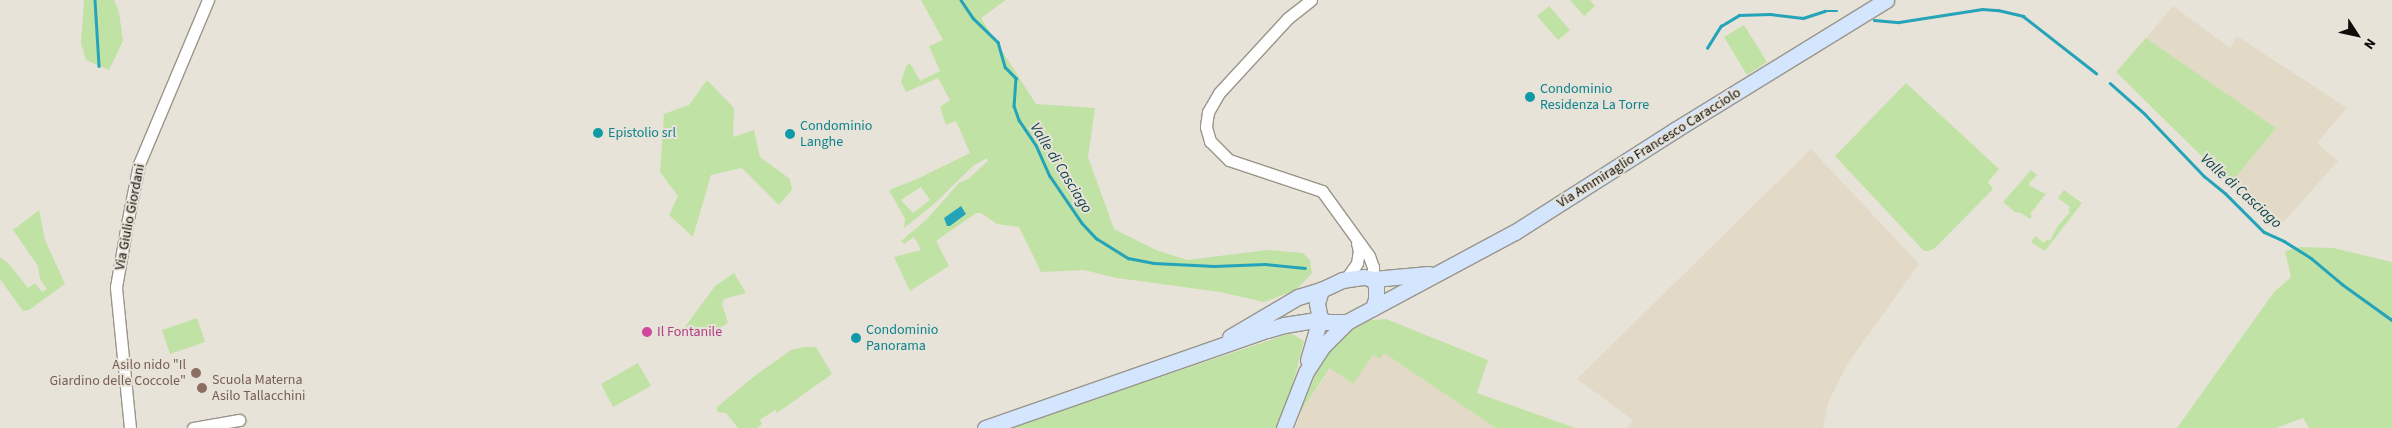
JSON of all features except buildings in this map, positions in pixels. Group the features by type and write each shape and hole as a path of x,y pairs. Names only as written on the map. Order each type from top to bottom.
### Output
{"main road":[{"name":"Via Ammiraglio Francesco Caracciolo","path":"1306,372 1326,341 1347,322 1433,274 1475,255 1515,232 1886,0"},
{"name":"Via Ammiraglio Francesco Caracciolo","path":"1346,279 1373,273 1392,276 1433,274"},
{"path":"1372,308 1377,294 1373,273"},
{"path":"1212,348 1298,297 1321,290 1346,279"},
{"path":"1284,428 1306,372 1318,326 1317,303 1321,290"},
{"path":"985,428 1212,348 1300,322 1318,326 1327,322 1347,322"}],"street":[{"name":"Via Giulio Giordani","path":"131,428 116,287 127,224 139,164 208,0"},
{"path":"1311,0 1288,18 1219,93 1208,112 1206,127 1210,141 1229,160 1322,191 1369,256 1373,273"},
{"path":"1346,279 1357,263 1358,243"},
{"path":"193,428 239,420"}],"shaded area":[{"path":"2173,6 2230,48 2237,36 2347,108 2317,143 2338,161 2280,226 2230,184 2276,128 2146,38"},
{"path":"1811,149 1919,264 1848,363 1828,403 1823,428 1627,428 1633,420 1577,379"},
{"path":"1384,353 1496,428 1296,428 1301,411 1331,368"}],"green space":[{"path":"84,0 114,0 119,12 123,41 109,70 86,60 81,43"},
{"path":"921,0 1006,0 981,18 1036,104 1095,108 1088,157 1114,229 1156,250 1187,260 1267,250 1303,253 1310,260 1312,273 1296,290 1264,302 1220,292 1117,278 1084,270 1041,272 1019,227 997,224 981,213 976,213 936,241 949,266 910,291 894,257 921,250 914,237 904,244 901,241 926,220 959,183 968,179 988,161 987,158 973,166 933,205 904,228 905,219 889,190 917,179 970,153 956,121 946,125 940,107 950,100 938,78 906,92 901,82 906,66 910,63 920,81 940,71 929,46 943,40","holes":["921,187 930,200 913,213 901,200"]},
{"path":"1570,0 1590,0 1595,6 1584,16"},
{"path":"1549,6 1570,30 1558,40 1537,16"},
{"path":"1744,25 1767,62 1747,75 1724,37"},
{"path":"2146,38 2276,128 2230,184 2116,72"},
{"path":"707,80 734,108 733,137 754,130 760,157 790,179 792,190 779,205 742,168 711,175 693,237 669,215 678,196 660,172 664,114 689,105"},
{"path":"1906,83 1999,169 1988,182 1993,189 1935,248 1929,251 1924,251 1835,156"},
{"path":"2031,170 2037,175 2029,183 2030,186 2046,194 2030,214 2032,216 2030,219 2021,213 2015,212 2003,202"},
{"path":"2064,190 2082,203 2045,251 2031,242 2035,236 2044,243 2047,239 2050,241 2057,227 2070,212 2068,210 2070,207 2058,198"},
{"path":"39,210 45,240 65,284 29,310 23,311 0,279 0,257 9,264 28,288 35,283 42,292 47,289 40,279 38,266 13,230"},
{"path":"2301,247 2333,248 2392,262 2392,428 2309,428 2303,418 2276,428 2177,428 2274,292 2291,277 2285,251"},
{"path":"734,273 746,293 724,299 722,304 728,323 705,338 679,335 715,286"},
{"path":"197,318 205,342 170,354 162,330"},
{"path":"1386,319 1488,360 1477,393 1575,428 1496,428 1384,353 1380,359 1373,355 1353,384 1330,368 1301,411 1298,409 1304,403 1324,354 1351,329 1371,320"},
{"path":"1291,333 1304,341 1292,388 1277,428 1008,428"},
{"path":"816,347 832,374 777,413 775,410 760,420 762,424 757,428 738,428 726,413 718,412 716,408 752,378 791,350"},
{"path":"638,363 651,386 613,407 601,384"}],"water":[{"path":"961,206 966,214 950,226 947,226 944,218"}],"waterway":[{"path":"95,0 99,66"},
{"name":"Valle di Casciago","path":"961,0 973,18 998,42 1005,67 1016,78 1014,106 1019,120 1036,145 1050,176 1082,223 1096,238 1128,258 1154,263 1214,266 1265,264 1305,268"},
{"name":"Valle di Casciago","path":"1874,20 1899,22 1982,9 1998,10 2023,16 2096,73"},
{"name":"Valle di Casciago","path":"1707,48 1721,26 1739,15 1770,14 1803,18 1825,11 1837,11"},
{"name":"Valle di Casciago","path":"2110,83 2145,114 2204,176 2225,193 2264,232 2284,241 2311,258 2342,284 2392,320"}],"place":[{"name":"Condominio Residenza La Torre","path":"1530,97"},
{"name":"Epistolio srl","path":"598,133"},
{"name":"Condominio Langhe","path":"790,134"},
{"name":"Il Fontanile","path":"647,332"},
{"name":"Condominio Panorama","path":"856,338"},
{"name":"Asilo nido \"Il Giardino delle Coccole\"","path":"196,373"},
{"name":"Scuola Materna Asilo Tallacchini","path":"202,388"}]}
